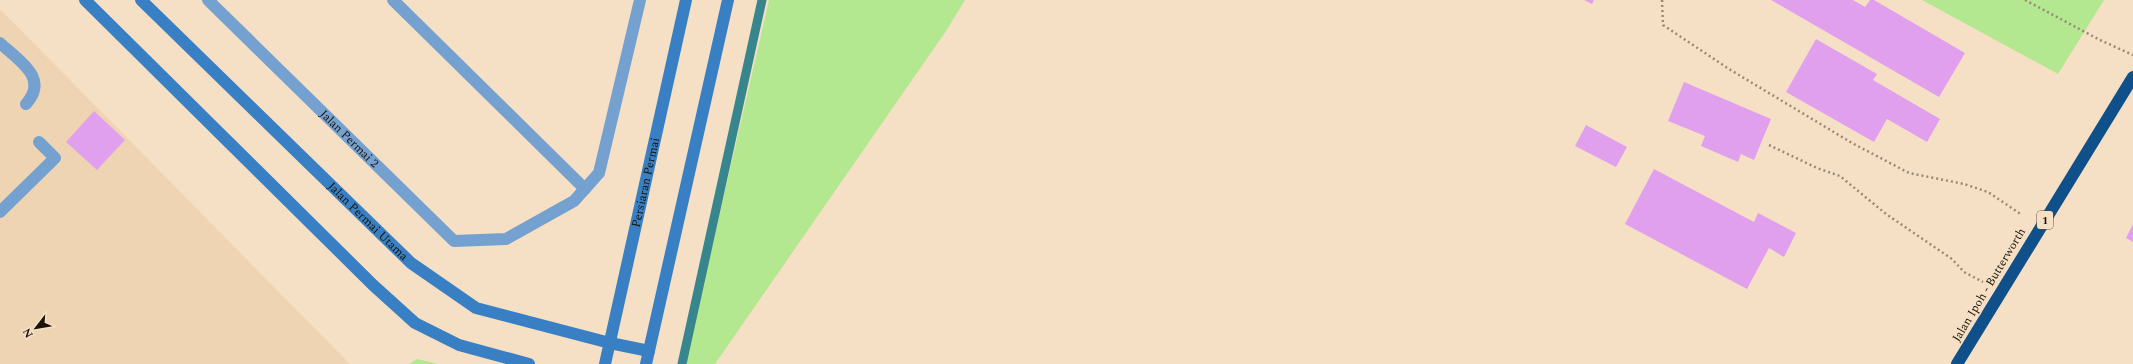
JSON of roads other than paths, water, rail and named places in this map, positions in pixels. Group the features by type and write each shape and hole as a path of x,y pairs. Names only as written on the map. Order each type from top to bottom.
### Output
{"highway":[{"name":"Jalan Ipoh - Butterworth","path":"1957,364 2133,77"}],"street":[{"path":"84,0 373,285 415,323 459,345 529,364"},
{"name":"Jalan Permai Utama","path":"140,0 412,263 476,308 610,343 649,351"},
{"name":"Jalan Permai 2","path":"208,0 454,240 506,239 574,201 585,189"},
{"path":"393,0 585,189 598,173 640,0"},
{"name":"Persiaran Permai","path":"604,364 610,343 686,0"},
{"path":"646,364 728,0"},
{"path":"0,44 30,71 34,79 36,88 32,97 26,104"},
{"path":"0,212 55,158 39,142"}],"waterway":[{"path":"682,364 762,0"}]}
